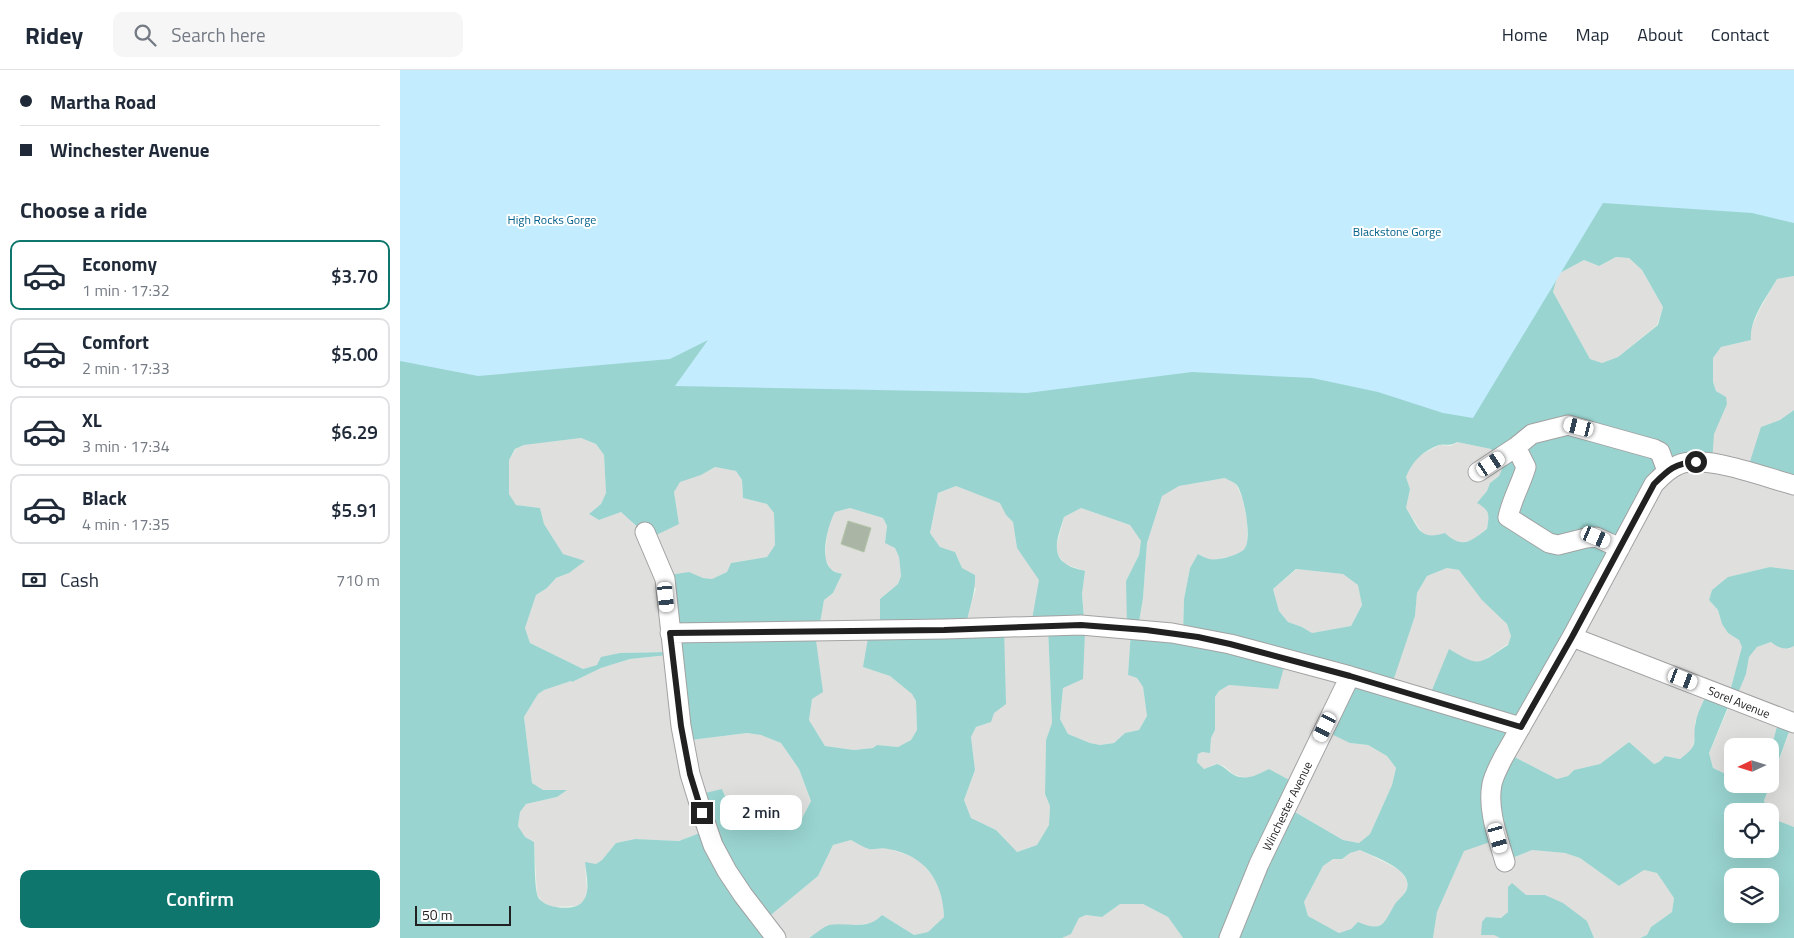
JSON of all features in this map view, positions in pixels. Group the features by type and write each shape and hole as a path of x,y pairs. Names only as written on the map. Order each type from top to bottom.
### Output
{"street":[{"path":"1478,472 1532,434 1568,425 1654,449 1660,452 1673,468"},
{"path":"1516,447 1526,467 1508,517 1549,543 1558,546 1596,537 1620,548"},
{"path":"1505,862 1493,814 1492,784 1503,758 1572,637 1654,484 1673,468 1696,462 1715,463 1794,485"},
{"path":"645,532 665,579 681,726 690,774 713,845 743,895 776,938"},
{"path":"670,633 944,630 1081,625 1126,628 1198,637 1230,644 1350,676 1521,727"},
{"name":"Sorel Avenue","path":"1572,637 1794,723"},
{"name":"Winchester Avenue","path":"1229,938 1259,864 1350,676"}],"shaded area":[{"path":"1616,257 1629,258 1642,270 1663,307 1657,325 1618,357 1602,363 1590,359 1553,292 1558,274 1584,260 1599,266"},
{"path":"1794,276 1794,410 1780,420 1761,427 1794,484 1794,570 1770,567 1729,577 1712,590 1709,600 1718,610 1722,624 1728,633 1739,640 1743,647 1729,695 1695,721 1695,738 1691,751 1680,759 1665,756 1654,764 1629,742 1600,764 1574,770 1568,776 1557,779 1507,753 1662,472 1712,463 1713,434 1727,404 1725,397 1716,391 1713,382 1713,358 1721,347 1751,340 1750,331 1777,279"},
{"path":"581,438 596,444 604,455 606,493 601,504 589,514 599,520 621,512 642,531 679,524 674,492 680,481 701,475 715,467 736,471 742,480 743,498 767,504 774,513 775,545 767,557 731,563 727,572 712,579 703,578 688,572 669,652 620,653 597,665 583,669 530,643 525,628 536,595 547,588 556,578 569,573 563,554 544,524 540,508 516,505 509,494 509,460 516,449 524,445"},
{"path":"1457,442 1491,449 1499,457 1502,469 1499,476 1490,483 1487,491 1478,503 1486,508 1489,516 1487,529 1472,540 1460,543 1445,533 1431,537 1423,534 1406,508 1410,489 1406,477 1411,464 1420,455 1440,445 1451,446"},
{"path":"1225,478 1236,484 1243,500 1247,521 1245,549 1234,556 1210,560 1199,554 1190,568 1184,599 1183,635 1138,628 1143,598 1147,543 1162,495 1179,486"},
{"path":"956,486 1000,502 1006,515 1013,522 1017,548 1040,580 1031,625 1048,628 1052,723 1046,740 1045,794 1050,806 1049,825 1037,845 1016,852 996,830 971,818 964,800 975,770 971,737 976,727 991,722 966,628 968,612 976,589 962,568 955,552 940,547 930,533 938,493"},
{"path":"850,508 883,518 887,526 885,542 895,548 899,557 901,576 898,584 880,599 880,629 863,667 890,676 912,694 916,701 917,730 911,740 898,747 877,745 873,748 854,750 825,746 809,720 812,699 815,633 819,628 824,600 833,593 842,574 831,570 825,559 828,524 835,512"},
{"path":"1081,508 1130,525 1141,541 1139,555 1126,581 1131,631 1128,675 1137,678 1143,687 1147,716 1139,730 1125,733 1114,743 1100,745 1068,734 1060,719 1063,688 1085,632 1082,594 1085,571 1065,564 1058,555 1056,548 1064,517"},
{"path":"1447,568 1459,570 1482,599 1507,624 1511,636 1508,644 1481,662 1470,661 1430,695 1390,687 1415,616 1417,593 1427,576"},
{"path":"1297,569 1343,574 1359,585 1362,605 1351,626 1312,633 1288,622 1279,611 1273,589"},
{"path":"1771,642 1789,649 1794,646 1794,827 1779,821 1779,803 1764,802 1767,793 1779,793 1779,760 1791,726 1779,720 1774,738 1724,738 1724,773 1713,768 1709,753 1731,702 1746,674 1749,657 1757,647"},
{"path":"668,655 683,741 747,733 761,735 781,743 799,769 811,801 797,828 776,830 747,826 727,801 722,789 705,831 679,841 635,839 616,843 602,860 596,864 585,863 587,892 583,902 576,906 553,907 542,902 537,894 534,842 525,837 518,826 520,812 526,804 557,797 566,790 543,790 532,783 524,717 538,694 544,690 572,682 601,668 630,659"},
{"path":"1286,660 1342,674 1350,743 1368,745 1387,756 1396,768 1392,785 1370,834 1359,843 1343,840 1288,808 1293,782 1269,769 1253,778 1242,777 1233,774 1224,766 1216,764 1204,769 1197,762 1198,754 1202,751 1210,752 1211,738 1215,730 1215,697 1219,691 1229,685 1241,686"},
{"path":"851,840 869,849 888,848 918,859 937,881 943,901 944,917 928,932 914,935 882,915 876,922 850,926 828,925 809,938 774,938 766,919 818,876 833,845"},
{"path":"1497,840 1507,860 1532,850 1565,853 1580,858 1619,886 1644,870 1657,873 1674,898 1672,912 1651,927 1647,935 1640,938 1594,938 1587,921 1545,895 1526,895 1508,887 1508,912 1501,918 1486,917 1481,935 1495,935 1500,938 1433,938 1437,912 1464,850"},
{"path":"1360,850 1400,870 1407,881 1407,888 1388,920 1371,928 1358,923 1351,929 1339,933 1308,916 1304,902 1323,866 1333,859 1342,859 1350,853"},
{"path":"1120,904 1143,904 1168,917 1183,938 1062,938 1071,934 1079,918 1086,915 1102,917"}],"green space":[{"name":"High Rocks Gorge","path":"400,70 1794,70 1794,276 1777,279 1756,316 1751,332 1751,340 1721,347 1713,358 1713,382 1716,391 1726,397 1727,404 1714,434 1712,463 1665,472 1505,752 1557,779 1568,776 1574,770 1600,764 1629,742 1654,764 1665,756 1680,759 1687,754 1693,745 1697,717 1708,691 1729,695 1742,647 1739,640 1728,633 1722,624 1718,610 1709,600 1712,590 1728,577 1770,567 1794,570 1794,646 1782,648 1771,642 1757,647 1749,657 1746,674 1736,698 1730,702 1709,753 1713,768 1724,773 1724,793 1767,793 1765,803 1724,803 1724,858 1779,858 1779,821 1794,827 1794,938 1640,938 1647,935 1651,927 1672,912 1674,898 1657,873 1644,870 1619,886 1580,858 1565,853 1532,850 1507,860 1496,840 1464,851 1437,912 1433,938 1183,938 1168,917 1143,904 1120,904 1102,917 1086,915 1079,918 1071,934 1062,938 809,938 829,925 870,923 882,915 914,935 928,932 944,917 943,904 936,881 922,864 901,852 886,848 869,849 851,840 833,845 818,876 766,919 774,938 400,938","holes":["1616,257 1629,258 1642,270 1663,307 1658,325 1618,357 1602,363 1590,359 1553,292 1558,274 1584,260 1599,266","581,438 596,444 604,455 606,493 601,504 589,514 599,520 621,512 648,539 679,524 674,492 680,482 701,475 715,467 736,471 742,480 743,498 767,504 774,513 775,545 767,557 731,563 727,572 712,579 703,578 689,572 663,576 669,652 620,653 601,657 597,665 583,669 530,643 525,628 536,595 547,588 556,578 569,573 585,561 563,554 544,524 540,508 516,505 509,494 509,460 515,449 524,445","1454,443 1491,449 1499,457 1502,469 1499,476 1490,483 1487,491 1477,503 1487,511 1487,529 1466,542 1456,541 1445,533 1436,535 1425,534 1417,527 1406,508 1410,489 1406,477 1411,467 1428,450 1439,445","1225,478 1236,484 1244,505 1248,535 1243,551 1217,559 1209,559 1198,554 1190,568 1184,599 1183,635 1138,628 1143,598 1147,543 1162,496 1179,486","956,486 1000,503 1006,515 1013,522 1017,548 1039,580 1031,625 1048,628 1052,723 1046,740 1045,794 1050,806 1049,825 1037,845 1017,852 996,830 971,818 964,800 975,770 971,737 976,727 991,722 994,713 1006,704 1004,628 966,628 975,575 962,568 955,552 940,547 930,533 938,493","850,508 883,518 887,526 885,543 895,548 899,557 901,576 898,584 880,599 880,629 869,632 863,667 890,676 912,694 916,701 917,730 911,740 898,747 877,745 873,748 854,750 825,746 809,720 812,699 823,692 815,633 819,629 824,600 833,593 842,574 832,570 827,564 825,550 827,533 835,512","1081,508 1130,525 1141,541 1139,555 1126,581 1127,626 1131,631 1128,675 1137,678 1143,687 1147,716 1139,730 1125,733 1114,743 1100,745 1068,734 1060,719 1063,688 1083,679 1085,632 1082,594 1085,571 1066,564 1058,554 1057,542 1064,517","1447,568 1459,570 1482,600 1507,624 1511,636 1508,645 1485,660 1479,661 1468,659 1449,649 1430,695 1391,687 1415,616 1417,593 1427,576","1296,569 1343,574 1358,585 1362,605 1351,626 1312,633 1288,622 1279,611 1273,589","668,655 683,741 747,733 761,735 781,743 799,769 811,801 797,828 776,830 747,826 727,801 722,789 697,795 705,831 679,841 635,839 616,843 602,860 596,864 585,862 587,892 583,901 574,907 560,908 553,906 541,901 538,897 534,842 525,837 518,826 520,812 526,804 557,797 567,790 543,790 532,783 524,717 538,694 544,690 572,682 601,668 630,659","1286,660 1346,681 1323,730 1350,743 1368,745 1387,756 1396,768 1392,785 1370,834 1359,843 1343,840 1288,808 1293,782 1269,769 1252,776 1239,777 1217,764 1204,769 1197,762 1198,754 1202,752 1210,753 1211,738 1215,730 1215,697 1219,691 1229,685 1278,689","1360,850 1387,862 1405,876 1408,885 1406,891 1382,924 1373,926 1358,922 1351,929 1339,933 1308,916 1304,902 1323,866 1333,859 1342,859 1350,853"]},
{"name":"Blackstone Gorge","path":"400,70 1794,70 1794,223 1752,213 1603,203 1473,418 1443,413 1378,392 1312,378 1192,372 1027,393 675,386 708,340 670,359 478,376 400,361"},
{"path":"1794,410 1794,484 1747,471 1761,427 1780,420"},
{"path":"1779,719 1791,726 1779,759 1779,738 1774,738"},
{"path":"1512,883 1526,895 1545,895 1563,903 1587,921 1594,938 1500,938 1494,935 1481,935 1482,922 1486,917 1501,918 1508,912 1508,887"}],"building":[{"path":"848,521 871,528 864,552 841,544"}],"route":[{"path":"702,813 690,774 681,726 670,633 944,630 1081,625 1146,630 1198,637 1230,644 1350,676 1521,727 1572,637 1654,484 1667,471 1679,464 1696,462"}]}
